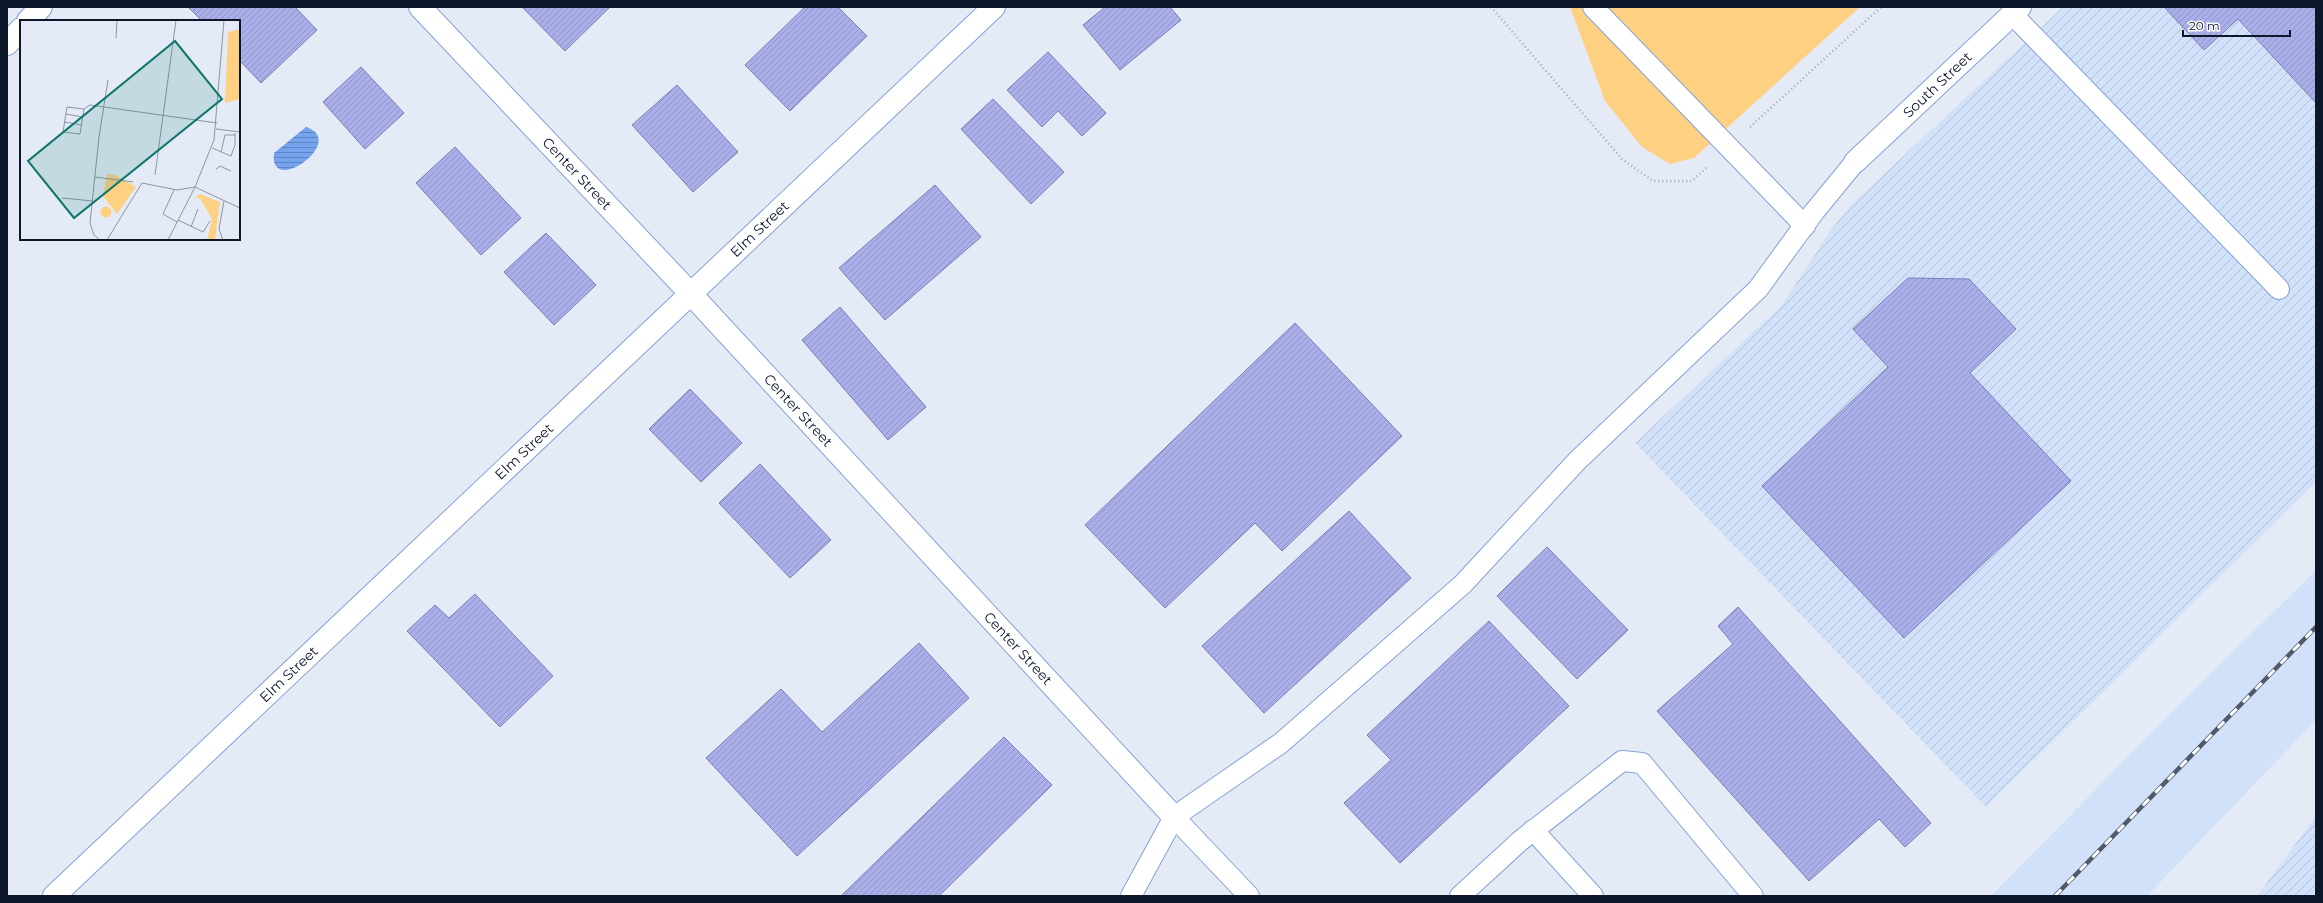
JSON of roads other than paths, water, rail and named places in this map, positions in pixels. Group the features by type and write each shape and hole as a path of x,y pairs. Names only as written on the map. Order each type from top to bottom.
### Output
{"street":[{"path":"29,20 41,7"},
{"name":"Center Street","path":"420,7 690,293 1174,816"},
{"name":"Elm Street","path":"54,896 994,7"},
{"name":"South Street","path":"1854,162 2016,11"},
{"path":"7,44 20,30"}],"lane":[{"path":"1593,7 1804,226"},
{"path":"2016,11 2279,289"},
{"path":"1131,896 1174,816 1281,743 1463,584 1577,461 1758,289 1804,226 1854,162"},
{"path":"1461,896 1533,830 1622,760 1642,763 1753,896"},
{"path":"1174,816 1249,896"},
{"path":"1533,830 1593,896"}],"water":[{"path":"306,127 317,134 318,143 313,153 304,162 293,168 283,170 275,165 274,153"}],"railway":[{"path":"2055,896 2316,627"}]}
